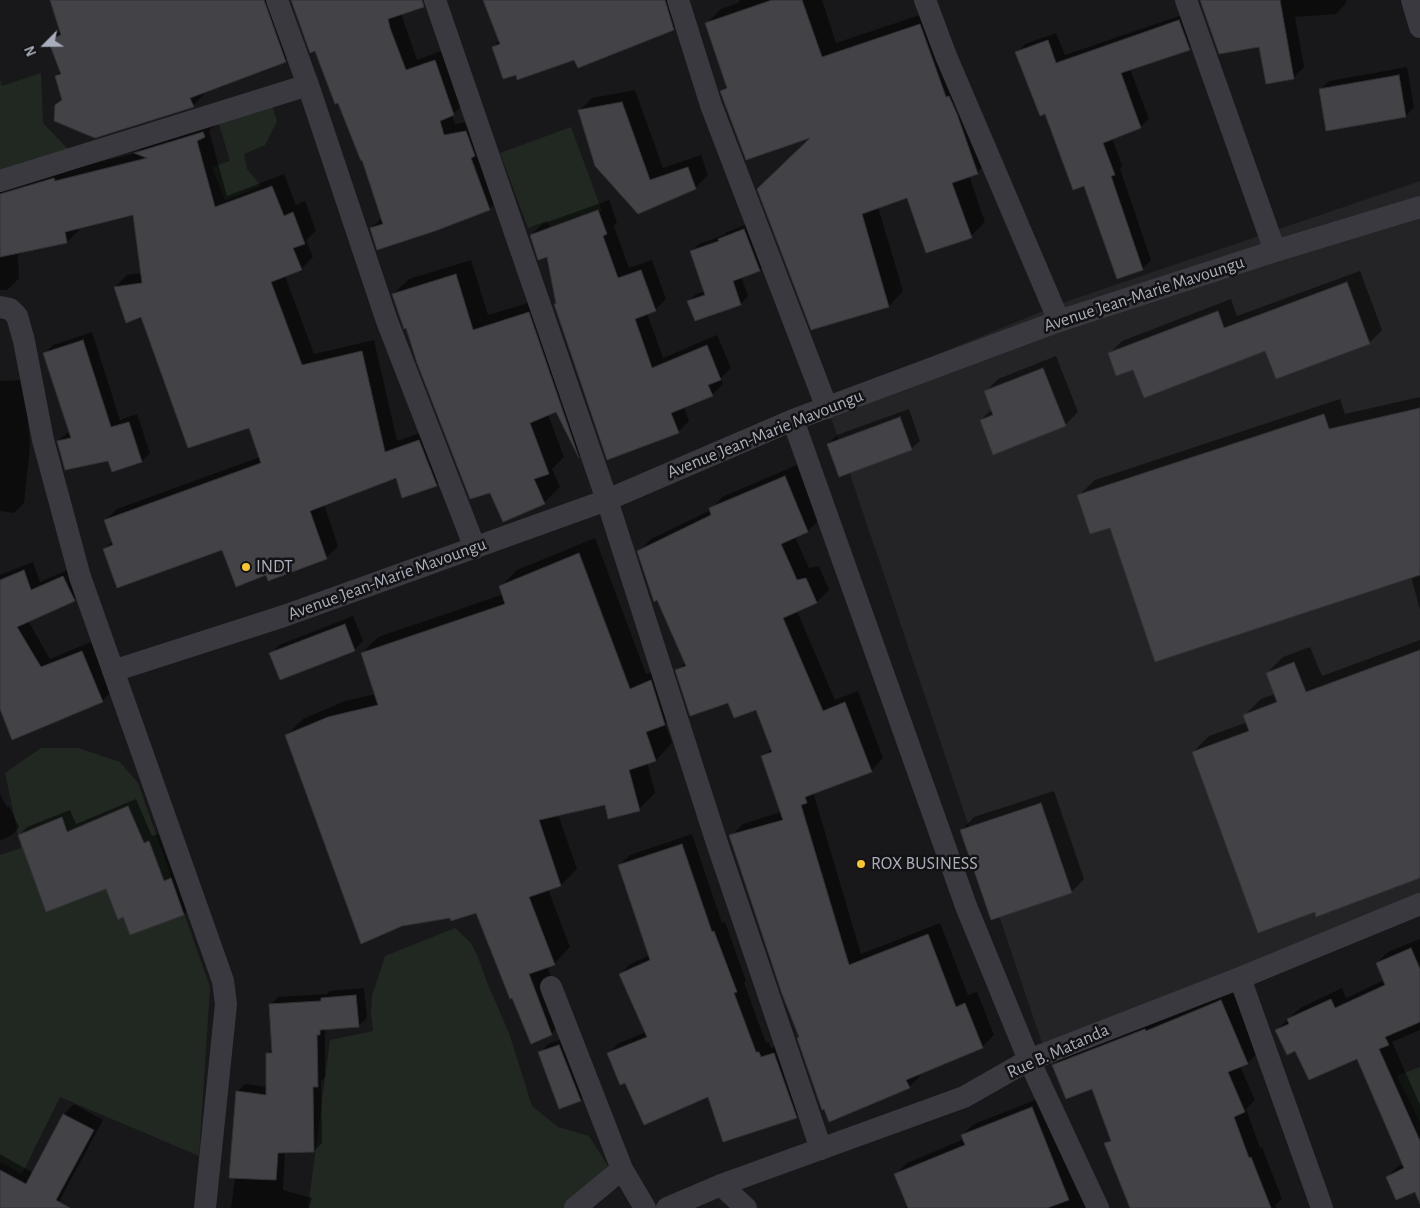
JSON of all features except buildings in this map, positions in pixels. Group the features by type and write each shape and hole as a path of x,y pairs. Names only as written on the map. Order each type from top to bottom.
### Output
{"street":[{"path":"277,0 387,321 475,548"},
{"path":"435,0 607,500 717,843 820,1149"},
{"path":"678,0 711,105 827,408"},
{"path":"925,0 946,56 1059,321"},
{"path":"1186,0 1275,251"},
{"path":"1412,0 1420,27"},
{"path":"0,181 308,86"},
{"name":"Avenue Jean-Marie Mavoungu","path":"113,671 284,616 607,500 793,420 1059,321 1275,251 1420,207"},
{"path":"0,307 10,309 17,316 24,341 43,440 80,577 223,982 226,1004 205,1208"},
{"path":"793,420 966,906 1028,1060 1098,1208"},
{"name":"Rue B. Matanda","path":"667,1208 722,1185 964,1097 1028,1060 1240,978 1420,904"},
{"path":"1240,978 1322,1208"},
{"path":"551,987 622,1170 645,1208"},
{"path":"575,1208 622,1170"},
{"path":"722,1185 746,1208"}],"shaded area":[{"path":"41,73 43,123 68,149 0,171 0,80 2,86"},
{"path":"271,102 277,121 265,145 244,154 247,169 261,186 225,201 212,167 230,161 218,121"},
{"path":"571,127 602,211 551,230 547,221 528,228 500,153"},
{"path":"1420,181 1420,902 1043,1046 825,400 1068,301"},
{"path":"41,748 78,748 120,762 138,783 210,987 199,1156 60,1097 22,1174 0,1162 0,855 21,848 5,773"},
{"path":"455,928 471,943 477,955 509,1033 532,1106 558,1127 589,1136 608,1166 564,1208 308,1208 330,1040 373,1031 372,996 385,956"},
{"path":"1420,1067 1420,1122 1397,1076"}],"place":[{"name":"INDT","path":"246,567"},
{"name":"ROX BUSINESS","path":"861,864"}]}
